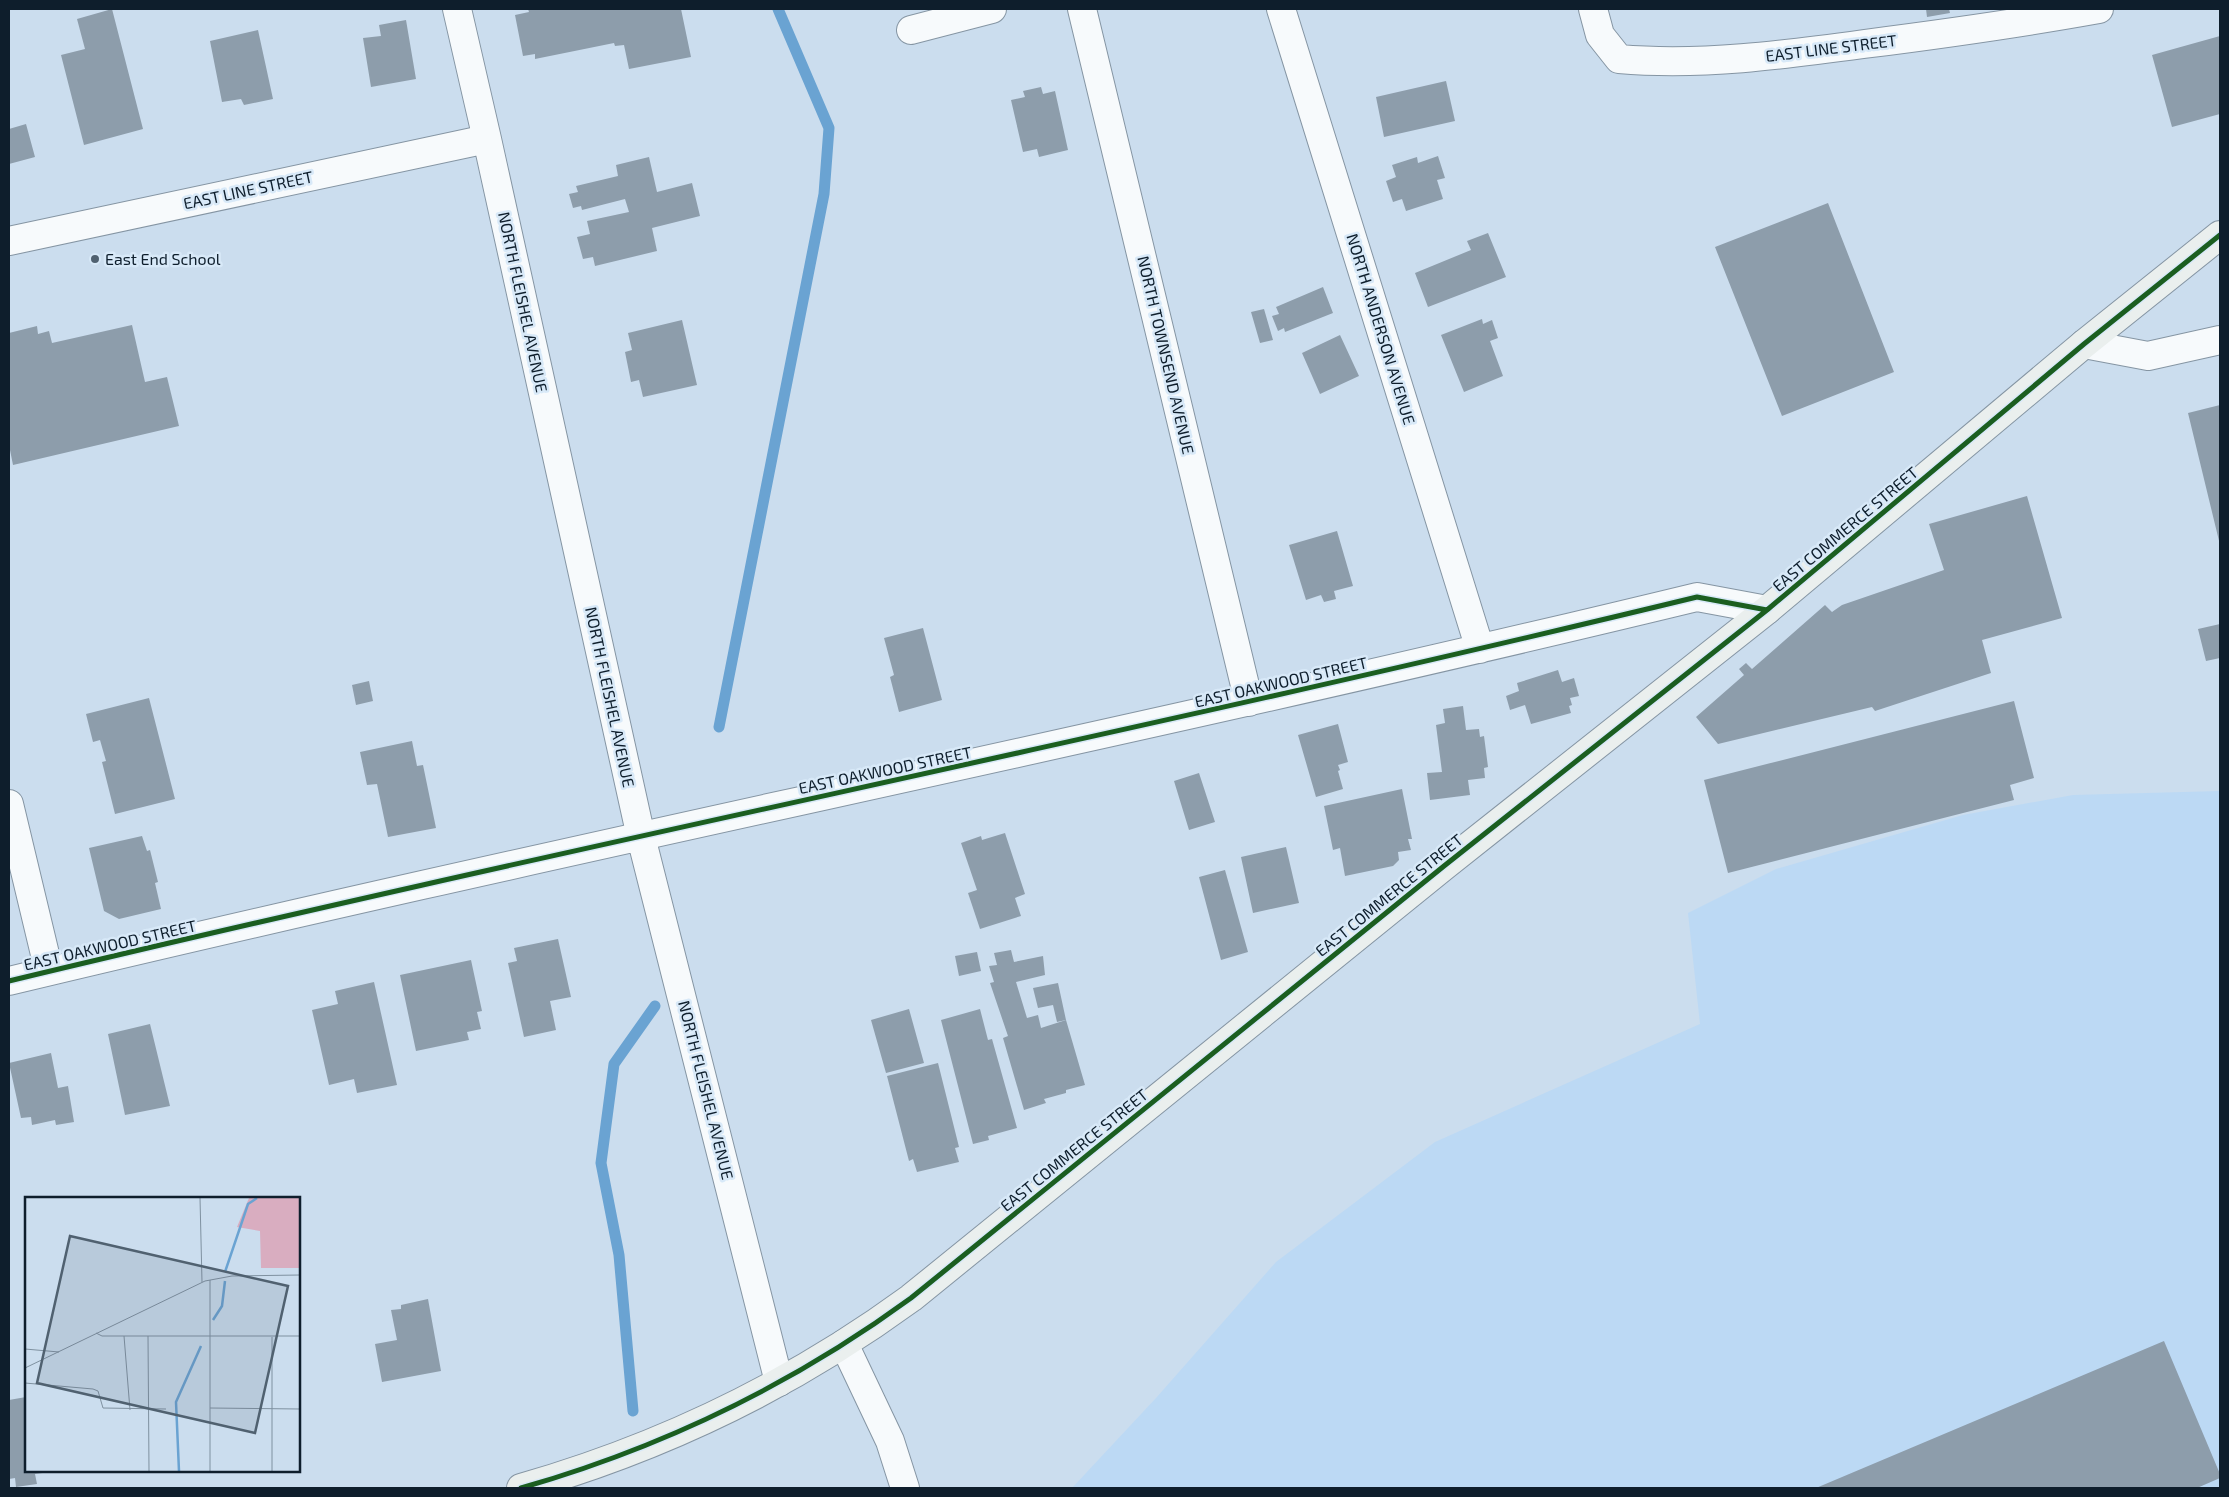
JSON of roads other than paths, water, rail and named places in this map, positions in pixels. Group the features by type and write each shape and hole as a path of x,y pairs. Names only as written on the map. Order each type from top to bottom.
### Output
{"street":[{"name":"NORTH FLEISHEL AVENUE","path":"456,9 487,139 641,837 779,1382"},
{"path":"911,30 992,9"},
{"name":"NORTH TOWNSEND AVENUE","path":"1082,9 1249,702"},
{"name":"NORTH ANDERSON AVENUE","path":"1282,9 1480,649"},
{"name":"EAST LINE STREET","path":"1593,9 1600,35 1619,59 1662,63 1774,56 2004,26 2099,9"},
{"name":"EAST LINE STREET","path":"9,242 487,139"},
{"name":"EAST COMMERCE STREET","path":"521,1488 586,1468 686,1430 779,1382 844,1344 911,1298 1451,860 1768,610 2084,344 2220,235"},
{"path":"2084,344 2148,356 2220,340"},
{"name":"EAST OAKWOOD STREET","path":"9,981 641,837 1249,702 1696,597 1768,610"},
{"path":"9,804 49,972"},
{"path":"844,1344 890,1441 904,1488"}],"waterway":[{"path":"719,727 824,194 829,128 778,9"},
{"path":"633,1411 619,1255 601,1163 614,1064 655,1006"}],"place":[{"name":"East End School","path":"95,259"}]}
